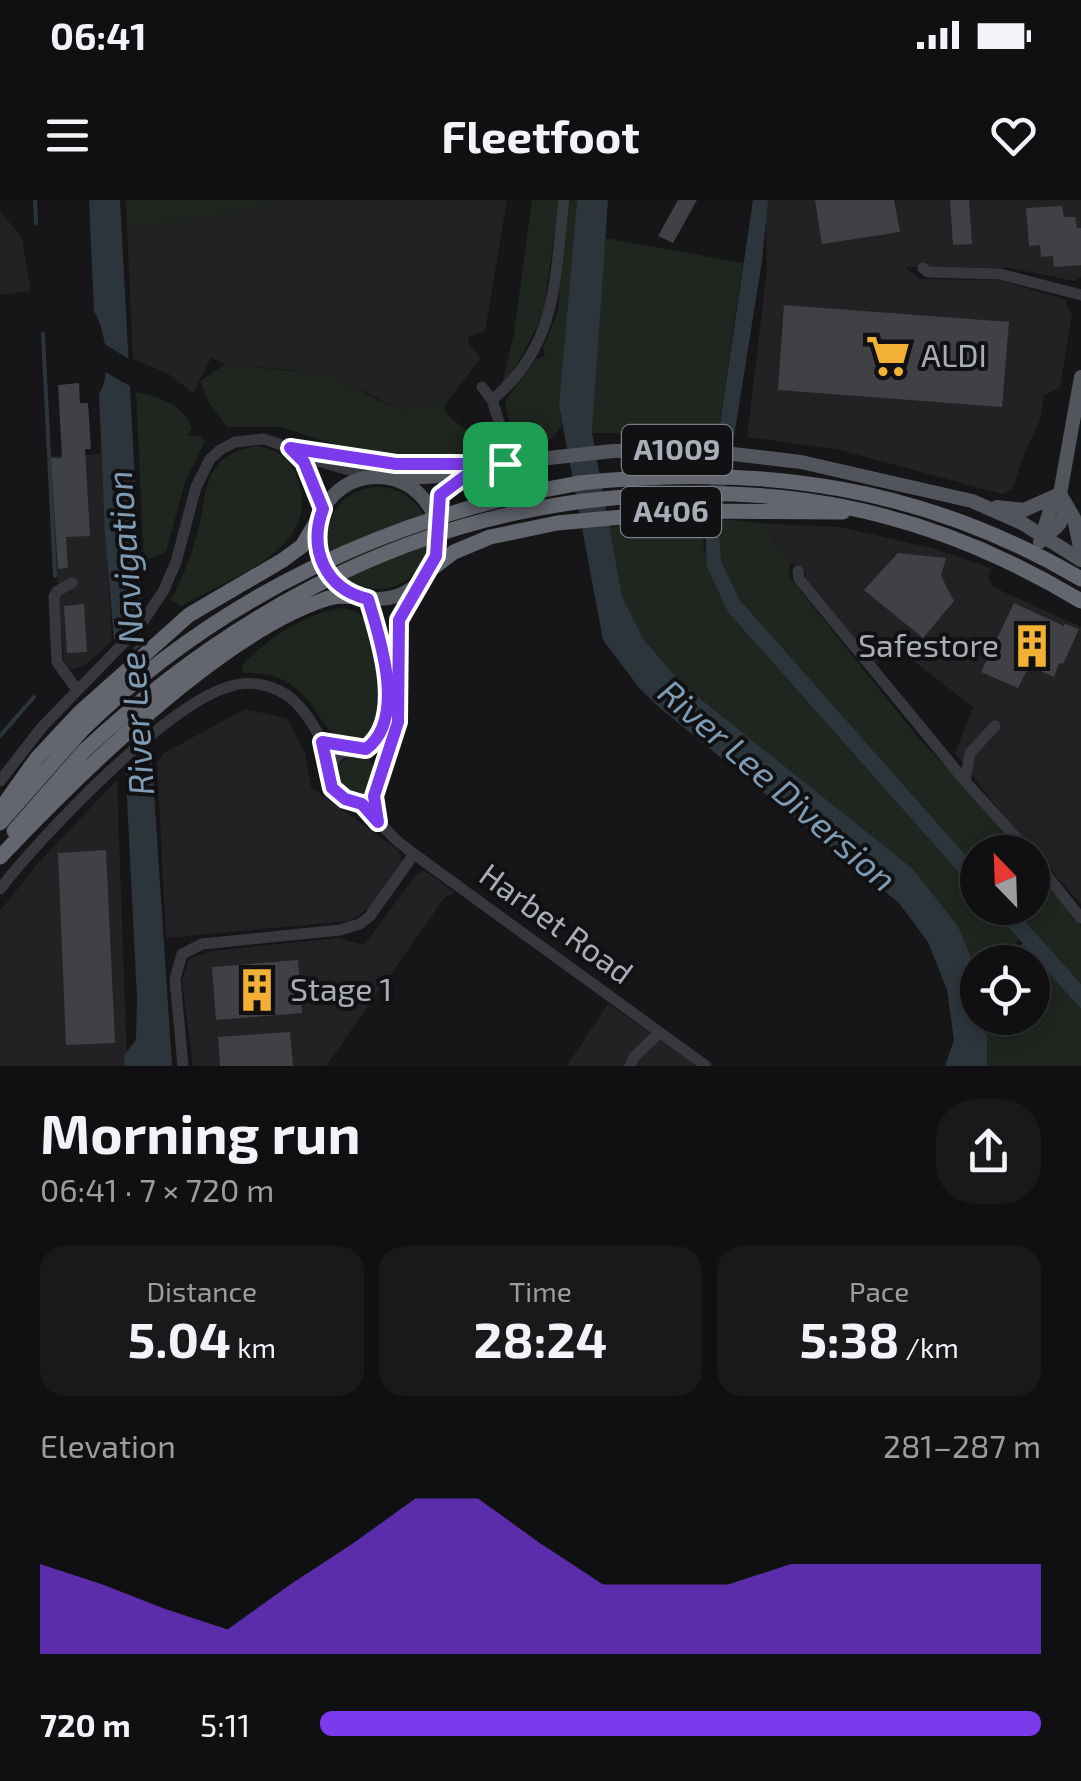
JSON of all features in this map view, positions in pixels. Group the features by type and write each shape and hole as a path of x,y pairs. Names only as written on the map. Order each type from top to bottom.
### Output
{"highway":[{"name":"A406","path":"0,823 82,732 148,672 204,629 315,565 412,524 534,491 610,480 722,476 867,512 976,546 1081,601"},
{"name":"A406","path":"430,570 465,546 531,528 865,492 951,516 1026,548 1081,578"},
{"name":"A406","path":"0,853 84,752 161,683 224,637 334,576 424,539 509,515 613,498 711,494 809,497"},
{"path":"0,810 37,758 79,713 189,615 302,546 322,511"},
{"path":"0,853 165,701 226,654 327,598 364,598"}],"main road":[{"path":"1042,539 1056,530 1065,514 1063,498 1074,445 1081,376"},
{"name":"A1009","path":"395,479 468,474 552,456 696,450 801,462 1024,510 1063,498"},
{"path":"437,522 420,494 395,479 374,477 340,489 322,511 316,530 319,556 338,586 364,598 385,599 404,593 430,570 438,544 440,495 468,474"},
{"name":"A1009","path":"918,488 1042,539"},
{"path":"1063,498 1076,524 1081,556"},
{"path":"972,501 1081,556"},
{"path":"1042,539 1081,568"}],"street":[{"path":"492,400 519,374 548,323 564,200"},
{"path":"923,268 928,272 1000,274 1081,296"},
{"path":"0,781 76,690 140,626 164,590 176,562 196,487 210,459 228,445 264,439 310,452 396,464 509,463 492,400 482,386"},
{"path":"290,448 304,462 322,511"},
{"path":"310,452 318,460 374,477"},
{"path":"798,571 799,579 1013,835"},
{"path":"72,583 54,597 56,662 76,690"},
{"path":"378,822 374,796 398,722 399,620 418,584"},
{"path":"330,771 337,757 366,749 379,736 386,701 388,679 364,598"},
{"path":"0,889 31,849 114,769 174,718 229,686 262,684 298,704 322,742 332,788 338,794 353,801 362,800 379,786 380,766 368,752 322,742"},
{"path":"965,781 970,753 995,726"},
{"name":"Harbet Road","path":"353,801 362,804 414,854 706,1066"},
{"path":"183,1066 174,979 182,954 202,944 340,930 360,924 370,916 414,854"},
{"path":"1050,879 1081,918"},
{"path":"630,1066 659,1033"}],"shaded area":[{"path":"126,200 275,200 237,213 127,228"},
{"path":"275,200 507,200 485,331 468,337 469,345 481,358 443,407 440,402 403,409 342,380 226,364 211,358 193,393 167,373 133,359 127,228 237,213"},
{"path":"532,200 559,200 543,316 502,384 514,333"},
{"path":"577,200 559,405 562,426 551,439 522,445 512,436 505,401 536,359 545,356 543,348 558,311 562,246 570,201"},
{"path":"765,200 1081,200 1081,277 1074,281 1010,268 905,267 919,279 1000,280 1067,300 1072,313 1060,388 1044,395 1040,420 1012,490 1002,494 840,450 747,437 767,269"},
{"path":"0,211 22,238 31,291 0,295"},
{"path":"605,238 743,263 718,434 592,433"},
{"path":"226,364 321,374 403,409 441,402 449,417 468,431 484,422 494,427 495,444 491,449 427,458 369,455 281,427 227,427 208,401 200,381"},
{"path":"136,392 176,407 192,429 187,436 198,435 205,442 185,482 166,552 144,562"},
{"path":"258,446 282,456 297,477 302,502 297,524 285,543 267,558 181,606 171,600 192,551 211,476 226,457"},
{"path":"101,454 112,641 84,666 71,669 64,662 47,456"},
{"path":"378,487 397,491 414,502 425,519 429,538 425,557 414,574 397,585 378,589 359,585 342,574 331,557 327,538 331,519 342,502 359,491"},
{"path":"724,519 770,524 771,536 791,563 788,575 920,740 1010,835 960,835 960,849 739,599 719,549"},
{"path":"770,524 841,527 935,549 991,568 988,577 993,587 1081,627 1081,904 1050,869 1050,835 1019,835 955,753 973,707 898,649 875,663 805,580 806,572 791,563 771,535"},
{"path":"705,525 703,545 728,612 960,874 960,925 1006,925 1019,940 1014,945 966,945 958,926 912,868 683,685 644,640 622,596 607,527"},
{"path":"342,608 357,613 366,622 380,670 373,733 346,739 329,730 309,702 288,683 267,674 243,673 242,665 288,628"},
{"path":"245,709 288,719 305,752 311,787 398,850 402,860 374,905 350,921 166,938 157,762 164,753"},
{"path":"356,756 370,762 376,776 370,790 356,796 342,790 336,776 342,762"},
{"path":"117,780 127,1066 0,1066 0,911 37,864"},
{"path":"424,870 455,893 445,897 326,1066 193,1066 182,981 189,959 211,951 338,938 364,945 414,877"},
{"path":"1050,885 1081,927 1081,984 1028,925 1050,925"},
{"path":"1050,974 1081,1009 1081,1066 987,1066 987,1035 1050,1035"},
{"path":"608,1004 699,1066 567,1066"}],"water":[{"name":"River Lee Navigation","path":"89,200 120,200 172,1066 125,1066 124,1055 136,1040 137,998 126,779 105,534 99,394 106,352 94,311"},
{"name":"River Lee Diversion","path":"577,200 608,200 592,433 622,596 644,640 683,685 912,868 958,926 966,945 960,945 960,1035 987,1035 987,1066 945,1066 954,1040 947,990 928,942 899,903 660,708 640,689 603,640 559,405"},
{"path":"753,200 768,200 719,531 721,561 739,599 960,849 960,874 728,612 707,567 705,525"},
{"path":"1006,925 1028,925 1046,945 1024,945"},
{"path":"1050,949 1081,984 1081,1009 1050,974"}],"pier":[{"path":"98,340 134,362 135,389 100,369"},
{"path":"146,600 148,631 126,657 149,640 156,744 121,776 109,646"}],"building":[{"path":"678,200 697,200 673,243 658,236"},
{"path":"815,200 894,200 900,232 822,244"},
{"path":"950,200 969,200 972,244 953,245"},
{"path":"1062,206 1064,217 1075,217 1077,228 1081,228 1081,265 1054,267 1053,256 1041,257 1040,245 1029,246 1026,208"},
{"path":"784,305 1009,322 1002,407 778,390"},
{"path":"79,383 80,403 88,403 91,449 85,449 90,536 66,537 68,568 58,569 51,458 62,458 58,385"},
{"path":"898,553 946,558 941,576 954,601 923,638 864,590"},
{"name":"Safestore","path":"1014,603 1079,629 1054,677 1029,666 1018,688 981,672"},
{"path":"84,604 87,652 67,653 64,606"},
{"path":"106,850 115,1043 66,1045 58,853"},
{"name":"Stage 1","path":"298,960 302,1013 216,1020 212,967"},
{"path":"290,1032 293,1066 220,1066 218,1037"}],"waterway":[{"path":"35,200 36,223"},
{"path":"43,334 55,576"},
{"path":"0,736 34,697"}],"place":[{"name":"ALDI","path":"888,356"},
{"name":"Safestore","path":"1032,646"},
{"name":"Stage 1","path":"257,990"}],"route":[{"path":"290,448 396,464 505,464 468,474 440,495 436,556 399,620 398,722 374,796 378,822 362,804 345,799 332,788 322,742 366,749 379,736 385,720 388,679 382,649 368,599 338,586 326,572 316,542 323,509 304,462 290,448"}]}
